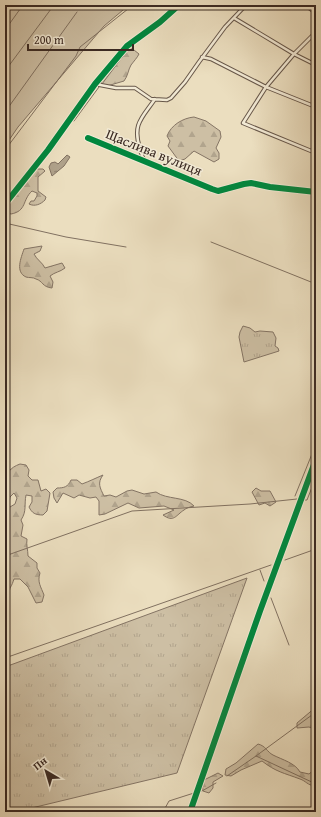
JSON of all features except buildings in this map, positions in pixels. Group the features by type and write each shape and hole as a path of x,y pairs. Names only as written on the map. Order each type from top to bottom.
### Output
{"street":[{"path":"5,204 96,84 127,46 160,22 179,5"},
{"path":"96,84 116,88 135,88 151,99 156,98 166,100 171,98 185,82 225,27 246,5"},
{"path":"306,5 316,13"},
{"path":"234,18 294,54 316,65"},
{"path":"316,32 294,54 266,87 243,123 316,153"},
{"path":"202,57 211,59 266,87 315,107 316,103"},
{"path":"146,162 138,144 137,130 140,118 156,98"},
{"name":"Щаслива вулиця","path":"88,138 212,189 218,190 251,183 270,187 316,192"},
{"path":"190,812 260,611 316,459"}],"green space":[{"path":"5,5 129,5 104,26 18,127 5,146"},
{"path":"129,46 139,54 131,65 124,81 107,86 102,84 101,82 119,59 122,58"},
{"path":"194,117 206,121 220,131 221,137 216,148 219,153 219,159 214,162 194,151 185,159 179,161 168,146 170,141 167,136 174,125"},
{"path":"37,169 43,169 45,171 38,177 38,191 46,197 45,200 38,205 29,204 31,201 34,201 37,196 37,193 32,191 20,210 11,214 5,212 5,206 32,172"},
{"path":"42,246 40,251 34,254 45,268 62,263 65,268 50,276 53,282 52,288 44,285 35,278 26,277 21,272 20,268 20,260 24,249"},
{"path":"243,326 250,328 255,332 273,332 276,338 275,346 279,351 244,362 239,337"},
{"path":"20,464 26,465 29,470 28,476 32,480 38,480 41,491 46,489 50,493 47,511 43,515 36,514 31,511 29,507 32,502 32,496 26,495 25,511 21,520 23,525 21,536 27,539 28,556 37,563 37,568 40,573 39,582 44,595 42,602 36,603 28,587 20,579 14,579 10,588 8,600 5,604 5,556 7,555 7,550 5,547 5,510 15,504 17,498 14,493 10,497 9,503 5,507 4,487 6,476 9,471"},
{"path":"103,475 101,478 100,488 104,496 110,495 116,497 132,490 144,494 156,492 165,496 181,499 194,506 172,518 163,515 174,510 164,506 139,508 128,503 105,514 99,515 99,501 96,497 90,498 79,495 74,498 63,493 57,503 54,498 53,492 57,488 67,486 71,480 77,480 82,484"},
{"path":"256,488 261,491 270,491 276,502 270,506 265,503 259,505 252,492"},
{"path":"247,578 177,773 15,812 5,812 5,667"},
{"path":"316,707 316,727 314,729 309,727 297,728 297,723"},
{"path":"258,744 263,746 273,755 292,764 300,772 309,774 314,770 316,763 316,788 315,786 302,780 276,770 262,761 231,776 225,775 226,769 236,763"},
{"path":"218,773 223,776 213,782 213,788 209,793 203,791 202,781"}],"water":[{"path":"67,155 70,157 64,166 52,176 49,167 51,163 55,162 58,164"}],"waterway":[{"path":"5,30 23,5"},
{"path":"5,71 54,5"},
{"path":"5,150 76,56 80,47 133,5"},
{"path":"5,112 77,12"},
{"path":"102,84 129,48"},
{"path":"74,121 99,87"},
{"path":"5,223 66,237 126,247"},
{"path":"211,242 316,284"},
{"path":"295,496 316,444"},
{"path":"305,500 307,500 316,477"},
{"path":"5,556 132,511 250,504 297,499"},
{"path":"285,560 316,549"},
{"path":"5,658 271,565"},
{"path":"260,570 264,581"},
{"path":"271,598 289,645"},
{"path":"256,756 316,712"},
{"path":"227,776 256,756 316,784"},
{"path":"202,791 216,783"},
{"path":"157,812 164,810 169,801 194,793"}],"cycle path":[{"path":"5,204 48,150 95,84 127,46 160,22 179,5"},
{"path":"88,138 218,191 251,183 270,187 316,192"},
{"path":"190,812 260,611 316,459"}]}
